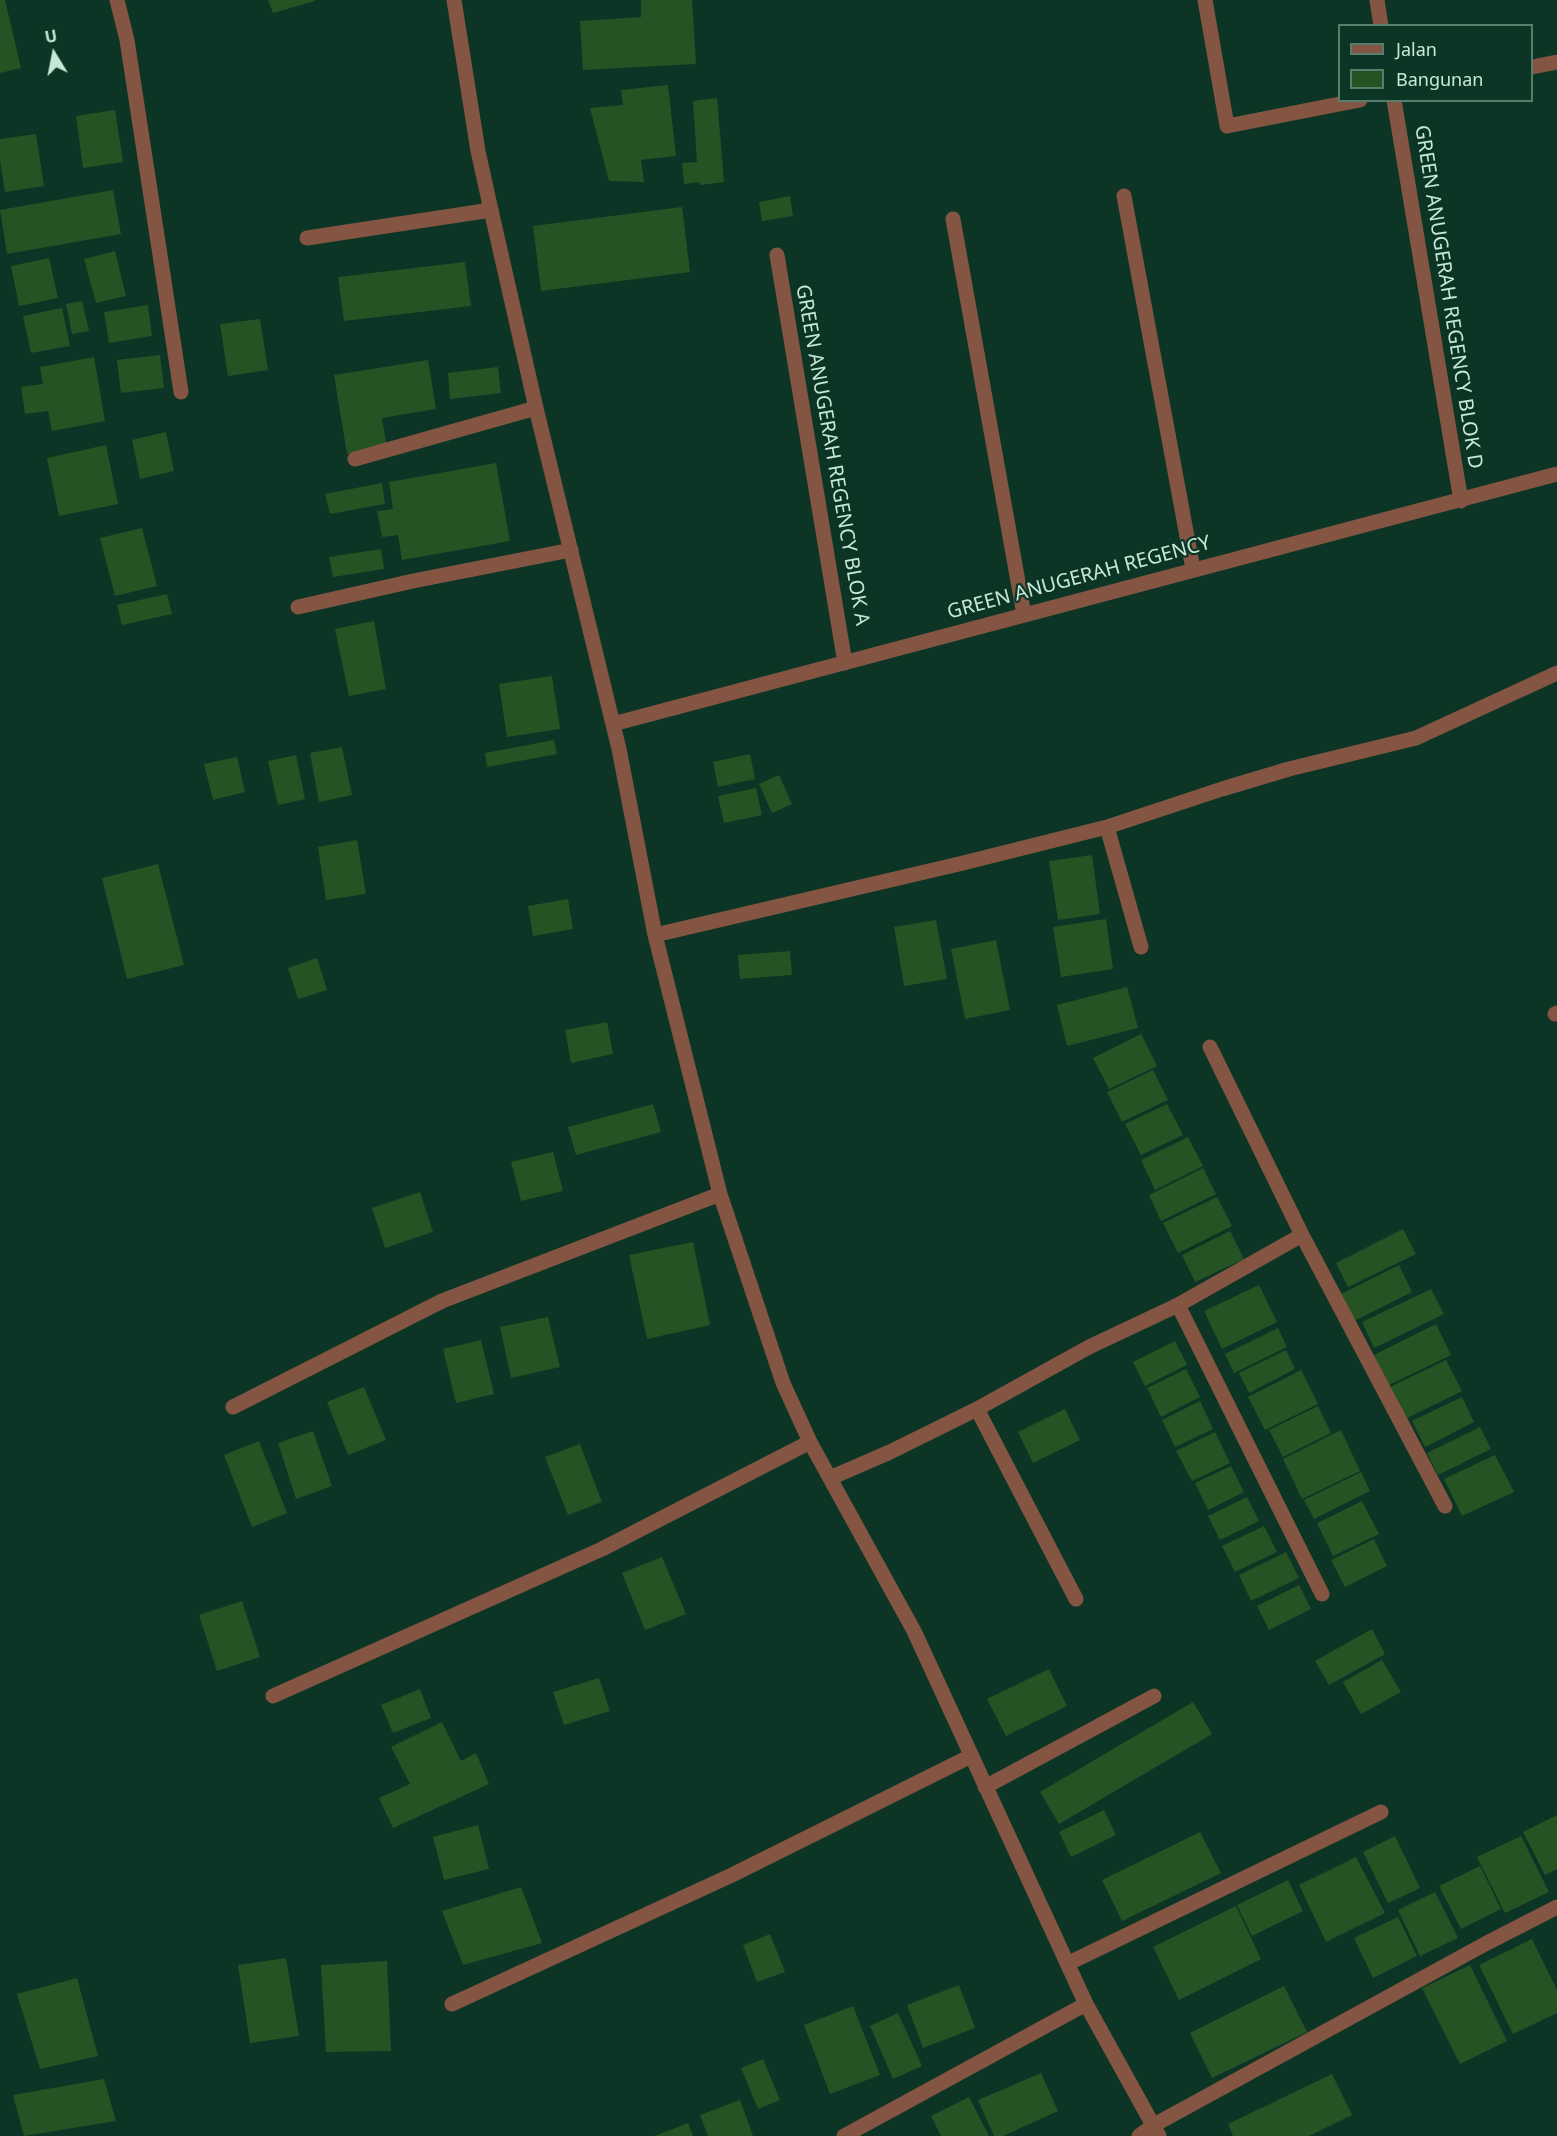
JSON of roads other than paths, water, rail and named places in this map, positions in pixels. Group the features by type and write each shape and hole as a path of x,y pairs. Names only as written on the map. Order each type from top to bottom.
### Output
{"street":[{"path":"117,0 127,40 181,392"},
{"path":"454,0 478,151 491,210 536,408 613,724 637,833 655,935 720,1194 783,1383 810,1442 914,1631 1086,2004 1157,2131"},
{"path":"1205,0 1227,126 1350,102"},
{"path":"1377,0 1382,24"},
{"path":"1533,67 1557,62"},
{"name":"GREEN ANUGERAH REGENCY BLOK D","path":"1394,102 1461,501"},
{"path":"1124,196 1193,569"},
{"path":"307,238 491,210"},
{"path":"952,219 1024,615"},
{"name":"GREEN ANUGERAH REGENCY BLOK A","path":"777,255 845,663"},
{"path":"355,459 536,408"},
{"name":"GREEN ANUGERAH REGENCY","path":"613,724 1557,474"},
{"path":"298,607 413,581 571,550"},
{"path":"655,935 1107,827 1289,769 1416,738 1557,673"},
{"path":"1107,827 1141,947"},
{"path":"1210,1047 1302,1236 1445,1506"},
{"path":"233,1407 442,1300 720,1194"},
{"path":"830,1478 890,1452 1089,1347 1178,1305 1302,1236"},
{"path":"1178,1305 1322,1594"},
{"path":"977,1408 1076,1599"},
{"path":"273,1696 602,1550 810,1442"},
{"path":"985,1786 1154,1696"},
{"path":"452,2004 732,1875 971,1756"},
{"path":"1069,1963 1381,1812"},
{"path":"1139,2136 1157,2131 1474,1949 1557,1906"},
{"path":"844,2136 1086,2004"}]}
